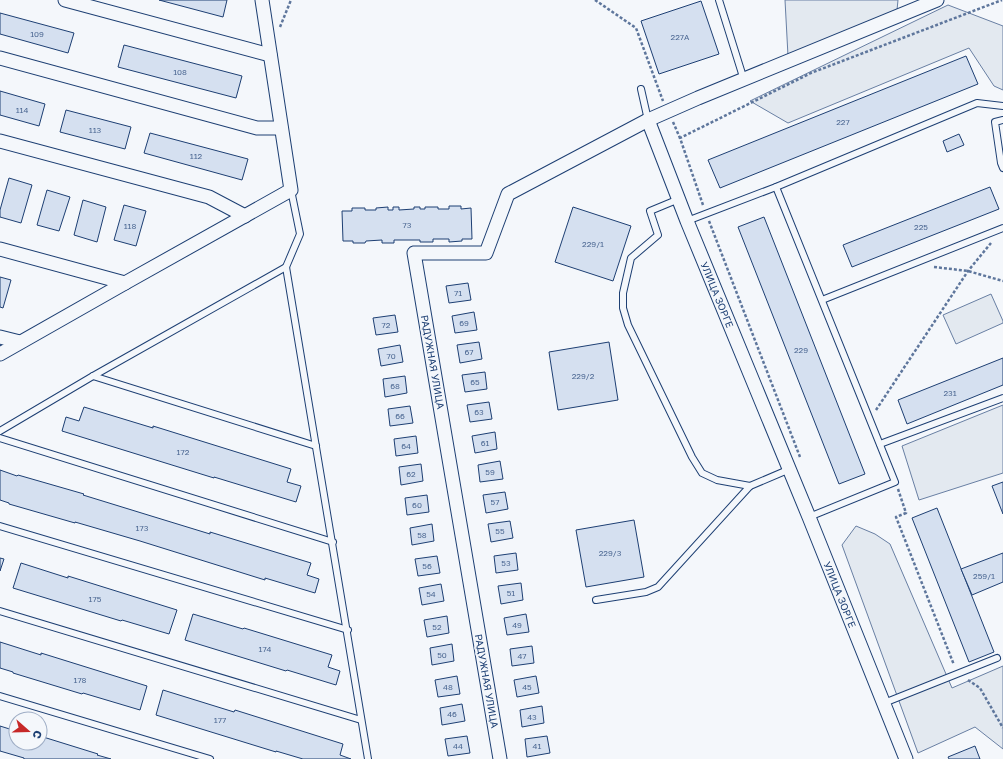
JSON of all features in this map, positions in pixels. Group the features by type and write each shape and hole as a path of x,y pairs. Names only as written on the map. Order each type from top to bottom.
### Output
{"street":[{"path":"65,0 270,55"},
{"path":"0,354 291,190 262,0"},
{"path":"648,120 937,0"},
{"path":"0,58 257,128 281,128"},
{"name":"УЛИЦА ЗОРГЕ","path":"648,120 687,221 790,470 906,759"},
{"name":"РАДУЖНАЯ УЛИЦА","path":"500,759 414,253 486,253 508,194 648,120"},
{"path":"0,141 209,197 245,216"},
{"path":"0,248 125,283"},
{"path":"0,337 20,342"}],"lane":[{"path":"719,0 744,80"},
{"path":"641,89 648,120"},
{"path":"687,221 776,187 977,103 1003,106"},
{"path":"1003,120 995,122 1003,168"},
{"path":"776,187 895,482 809,517"},
{"path":"291,190 300,234 286,267 348,630 368,759"},
{"path":"679,199 650,211 658,235 631,258 623,293 623,308 628,325 692,457 702,473 717,480 750,486"},
{"path":"822,300 1003,228"},
{"path":"0,431 93,376 286,267"},
{"path":"93,376 316,446"},
{"path":"880,444 1003,398"},
{"path":"0,438 333,542"},
{"path":"596,600 646,592 658,587 750,486 790,470"},
{"path":"0,526 348,630"},
{"path":"0,611 361,720"},
{"path":"884,704 997,658"},
{"path":"0,696 210,759"}],"path":[{"path":"595,0 636,28 668,112 680,138 706,214"},
{"path":"680,138 811,73 1002,0"},
{"path":"870,419 968,271 993,241"},
{"path":"933,267 968,271 1003,281"},
{"path":"895,482 906,513 896,517 958,674 980,688 1003,728"}],"shaded area":[{"path":"785,0 898,0 896,20 788,56"},
{"path":"948,5 1003,26 1003,90 994,86 969,48 788,123 750,101"},
{"path":"991,294 1003,323 956,344 943,315"},
{"path":"1003,405 1003,473 919,500 902,446"},
{"path":"856,526 875,534 890,544 952,688 1003,666 1003,749 975,727 918,753 842,545"}],"building":[{"path":"159,0 227,0 223,17"},
{"path":"701,1 719,54 659,74 641,21"},
{"path":"0,13 74,33 68,53 0,34"},
{"path":"124,45 242,76 236,98 118,67"},
{"path":"966,56 978,84 720,188 708,160"},
{"path":"0,91 45,104 39,126 0,115"},
{"path":"66,110 131,127 125,149 60,132"},
{"path":"150,133 248,159 242,180 144,153"},
{"path":"959,134 964,145 947,152 943,141"},
{"path":"9,178 32,185 21,223 0,217 0,210"},
{"path":"990,187 999,209 852,267 843,245"},
{"path":"47,190 70,197 59,231 37,225"},
{"path":"83,200 106,207 97,242 74,235"},
{"path":"124,205 146,211 136,246 114,240"},
{"path":"449,206 461,206 461,209 471,208 472,239 462,239 462,241 449,242 449,239 433,239 433,242 420,242 420,240 394,240 394,243 382,243 382,240 366,241 365,243 343,241 342,211 352,211 352,208 376,210 376,208 388,207 388,210 393,210 393,207 399,207 399,210 414,209 414,207 420,207 420,209 425,209 425,207 438,207 438,209 449,209"},
{"path":"573,207 631,226 613,281 555,262"},
{"path":"764,217 865,474 839,484 738,227"},
{"path":"0,277 11,280 3,308 0,307"},
{"path":"468,283 471,300 449,303 446,286"},
{"path":"474,312 477,330 455,333 452,316"},
{"path":"395,315 398,332 376,335 373,318"},
{"path":"479,342 482,359 460,363 457,345"},
{"path":"609,342 618,400 558,410 549,352"},
{"path":"400,345 403,362 381,366 378,349"},
{"path":"1003,358 1003,385 907,424 898,400"},
{"path":"485,372 487,389 465,392 462,375"},
{"path":"405,376 407,393 385,397 383,379"},
{"path":"489,402 492,419 470,422 467,405"},
{"path":"410,406 413,423 390,426 388,409"},
{"path":"84,407 153,428 153,426 291,469 287,482 301,486 296,502 62,431 66,417 79,421"},
{"path":"495,432 497,449 475,453 472,436"},
{"path":"416,436 418,453 396,456 394,439"},
{"path":"500,461 503,479 480,482 478,465"},
{"path":"421,464 423,481 401,485 399,467"},
{"path":"0,470 311,563 307,575 319,579 315,593 265,578 265,580 140,541 9,504 0,500"},
{"path":"1003,482 1003,514 992,486"},
{"path":"505,492 508,509 486,513 483,495"},
{"path":"427,495 429,512 407,515 405,498"},
{"path":"937,508 994,652 969,662 912,518"},
{"path":"634,520 644,577 586,587 576,530"},
{"path":"510,521 513,538 491,542 488,524"},
{"path":"432,524 434,541 412,545 410,528"},
{"path":"516,553 518,570 496,573 494,556"},
{"path":"1003,553 1003,582 972,595 961,569"},
{"path":"437,556 440,573 418,576 415,559"},
{"path":"0,558 4,559 0,571"},
{"path":"21,563 177,610 169,634 13,588"},
{"path":"521,583 523,600 501,604 498,586"},
{"path":"441,584 444,601 422,605 419,588"},
{"path":"193,614 332,655 328,667 340,671 336,685 185,640"},
{"path":"526,614 529,632 507,635 504,618"},
{"path":"447,616 449,633 427,637 424,620"},
{"path":"0,642 41,655 41,653 147,686 140,710 83,693 82,694 0,668"},
{"path":"452,644 454,661 432,665 430,648"},
{"path":"532,646 534,663 512,666 510,649"},
{"path":"457,676 460,694 438,697 435,680"},
{"path":"536,676 539,693 517,697 514,680"},
{"path":"163,690 234,712 235,710 343,744 340,755 351,759 303,759 156,715"},
{"path":"462,704 465,721 442,725 440,708"},
{"path":"542,706 544,723 522,727 520,710"},
{"path":"0,726 8,728 8,751 48,751 48,738 111,759 24,759 0,751"},
{"path":"467,736 470,753 448,756 445,739"},
{"path":"547,736 550,753 527,757 525,739"},
{"path":"975,746 980,759 949,759 948,757"}]}
